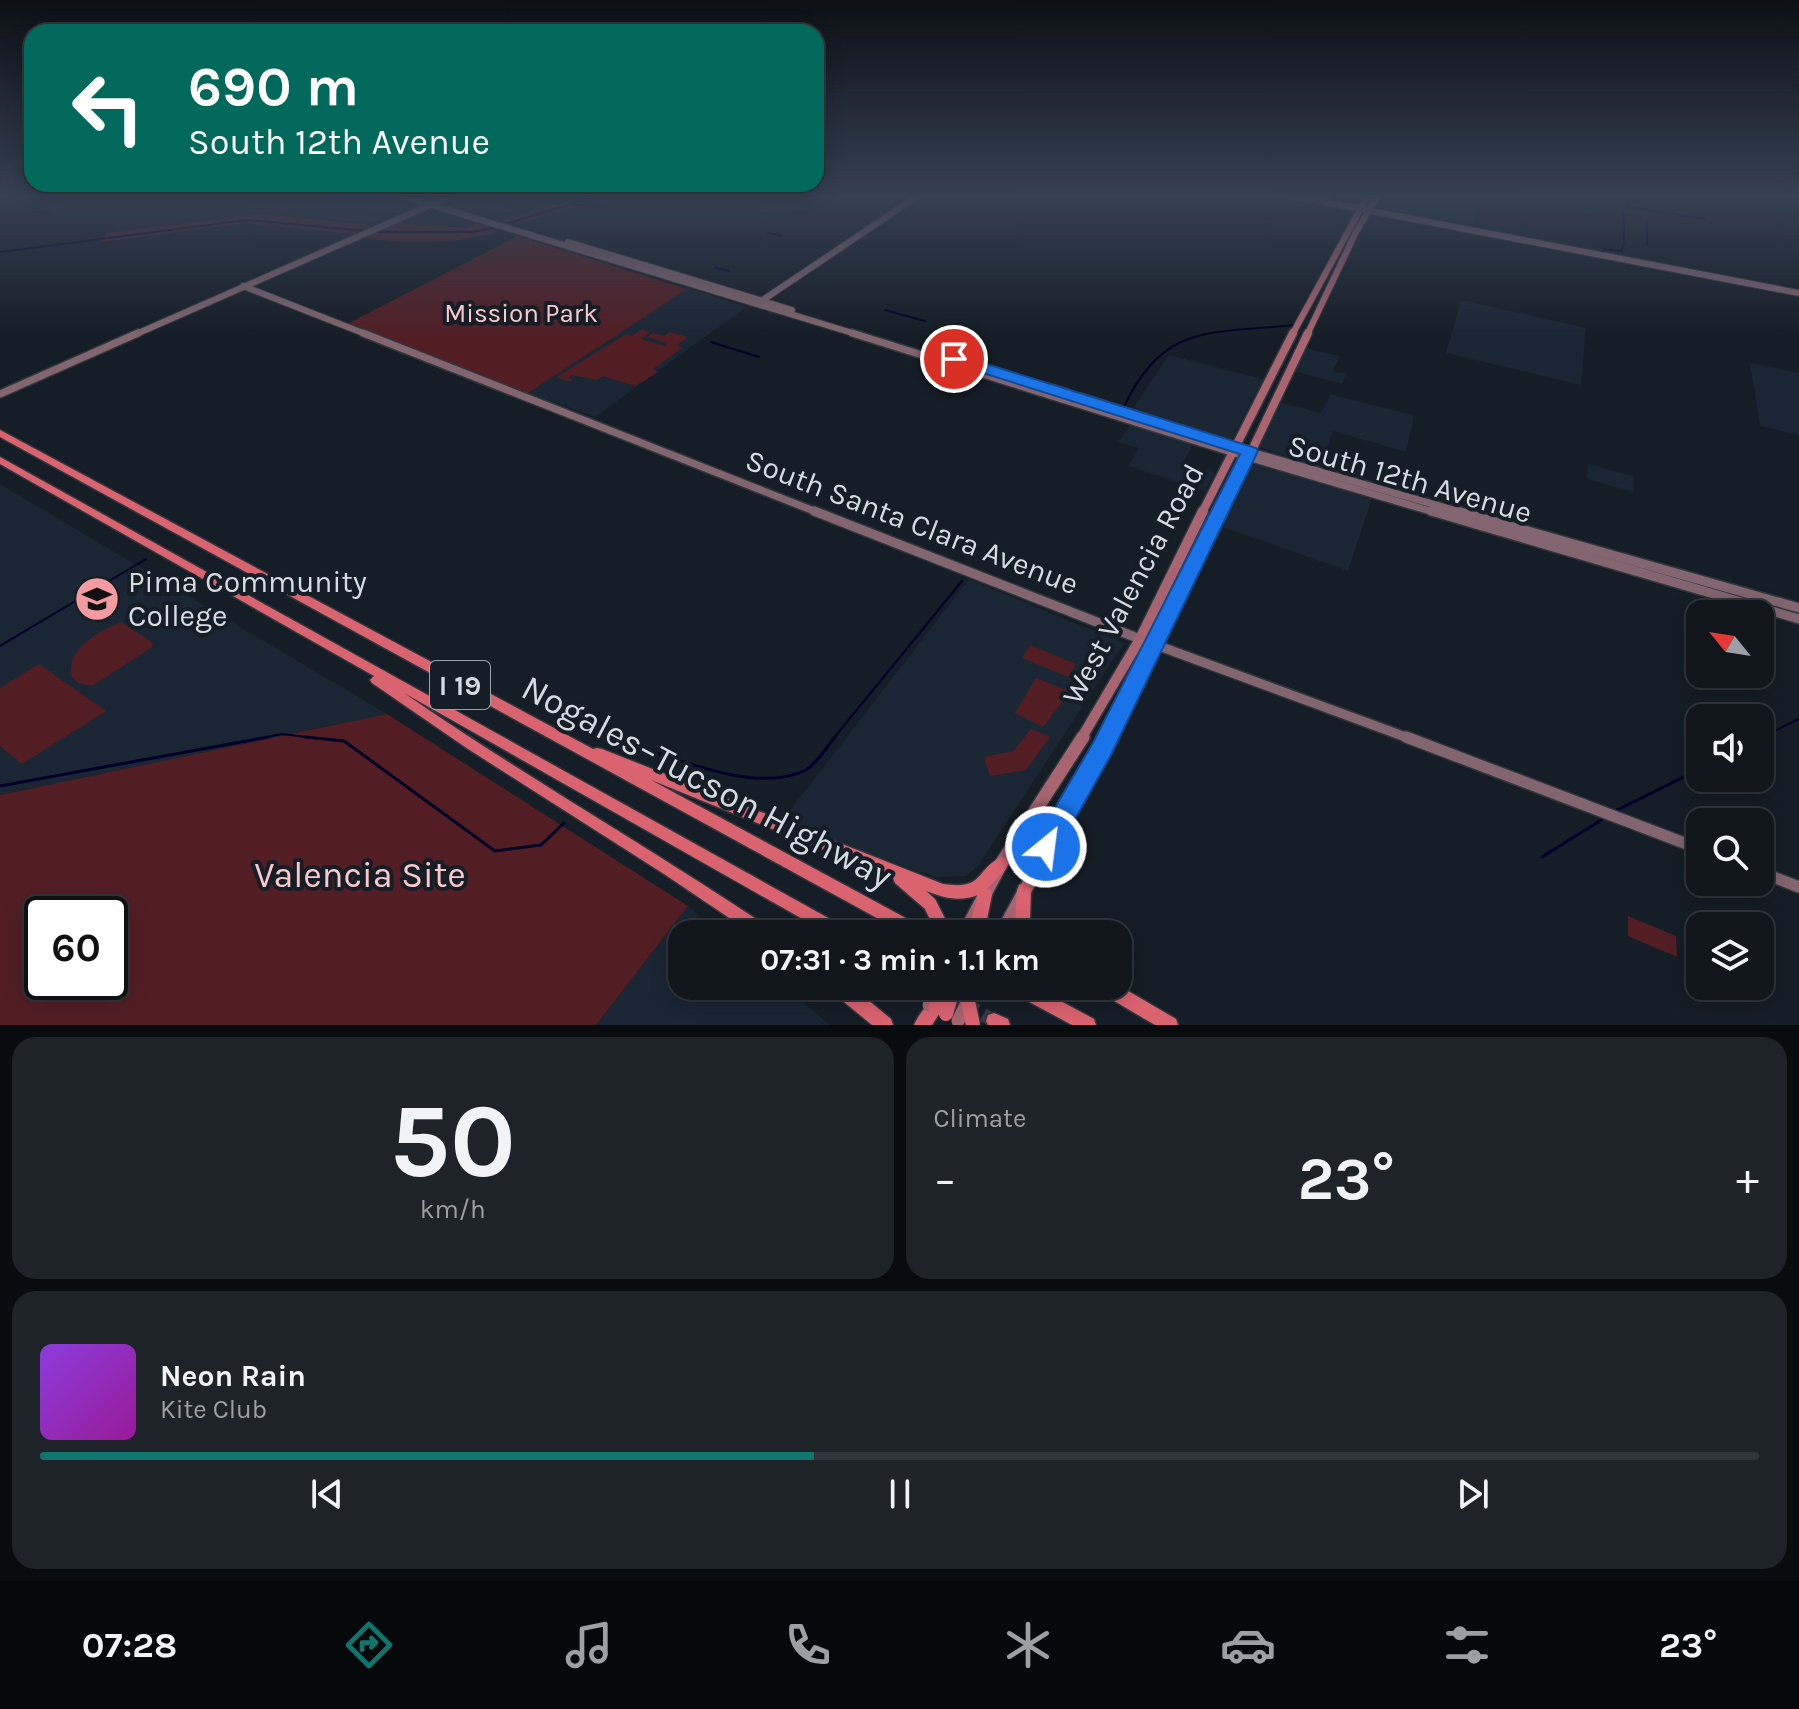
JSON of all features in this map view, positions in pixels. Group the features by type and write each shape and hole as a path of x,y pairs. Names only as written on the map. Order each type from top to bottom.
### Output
{"highway":[{"name":"Nogales–Tucson Highway","path":"0,433 895,920"},
{"name":"Nogales–Tucson Highway","path":"0,460 331,649 818,920"},
{"path":"331,649 445,729 618,835 745,920"},
{"path":"548,733 892,872 962,895 981,886 1001,864"},
{"path":"892,872 930,904 938,920"},
{"path":"1022,920 1024,890"},
{"path":"979,920 985,895"},
{"path":"855,1000 885,1025"},
{"path":"1042,1000 1088,1025"},
{"path":"1128,1000 1170,1025"},
{"path":"920,1025 949,1018"}],"main road":[{"name":"West Valencia Road","path":"972,920 1001,864 1111,692 1140,639 1233,449 1342,243"},
{"name":"West Valencia Road","path":"1007,920 1103,748 1351,243"},
{"path":"1301,320 1312,322"},
{"path":"1271,378 1282,382"}],"street":[{"path":"0,394 342,243"},
{"name":"South 12th Avenue","path":"562,243 756,305 1233,449"},
{"path":"756,305 848,243"},
{"path":"1537,243 1799,293"},
{"name":"South 12th Avenue","path":"696,284 763,300 1138,415 1248,454 1799,619"},
{"name":"South Santa Clara Avenue","path":"243,286 1140,639 1686,844"},
{"path":"1121,416 1138,415"},
{"name":"South 12th Avenue","path":"1248,454 1799,608"},
{"path":"1774,877 1799,887"}],"shaded area":[{"path":"686,287 746,307 595,417 528,393"},
{"path":"1461,300 1586,328 1581,385 1446,353"},
{"path":"1305,348 1340,356 1333,371 1346,374 1342,384 1294,371"},
{"path":"1169,355 1263,379 1232,439 1223,440 1132,410"},
{"path":"1750,363 1799,373 1799,435 1760,426"},
{"path":"1330,394 1414,415 1406,452 1333,431 1319,468 1259,447 1279,402 1321,413"},
{"path":"1131,424 1193,444 1183,463 1215,473 1205,491 1128,466 1139,448 1118,442"},
{"path":"1257,464 1372,499 1348,571 1223,527 1249,465"},
{"path":"1588,464 1633,476 1633,492 1587,479"},
{"name":"Pima Community College","path":"0,484 387,714 0,795"},
{"path":"969,579 1124,643 978,866 966,876 935,877 781,822"},
{"path":"688,906 704,920 677,920"},
{"path":"668,932 668,1000 800,1000 830,1025 596,1025"}],"green space":[{"name":"Mission Park","path":"505,243 540,243 687,289 525,395 347,324"},
{"path":"642,329 650,332 641,339 664,346 667,343 647,337 653,333 664,336 670,332 688,337 677,345 682,348 653,369 658,372 635,386 603,376 597,380 572,375 568,378 573,380 570,382 557,377 626,334 632,336"},
{"path":"121,622 153,643 151,648 92,686 78,683 71,675 74,656 94,636"},
{"path":"1030,645 1076,664 1068,677 1022,658"},
{"path":"39,664 106,711 22,764 0,746 0,688"},
{"path":"1036,678 1070,692 1043,727 1015,713"},
{"name":"Valencia Site","path":"387,714 688,906 677,920 668,920 668,932 596,1025 0,1025 0,795"},
{"path":"1031,729 1050,737 1026,770 990,776 984,757 1013,751"},
{"path":"1628,916 1676,936 1677,957 1628,936"}],"waterway":[{"path":"0,252 71,243"},
{"path":"1604,249 1621,251 1624,243"},
{"path":"716,268 729,271"},
{"path":"885,310 925,321"},
{"path":"1124,407 1139,379 1155,360 1173,346 1214,332 1293,325"},
{"path":"711,342 759,357"},
{"path":"0,646 146,559"},
{"path":"833,739 962,581"},
{"path":"1774,731 1799,719"},
{"path":"257,739 282,734 311,738"},
{"path":"0,786 268,737"},
{"path":"305,737 311,738"},
{"path":"642,748 724,773 767,778 806,770 835,737"},
{"path":"311,738 344,741 495,851 541,845 564,823"},
{"path":"311,738 322,739"},
{"path":"1615,811 1686,776"},
{"path":"1542,857 1603,819"}],"tunnel":[{"path":"959,1000 994,1021"}],"place":[{"name":"Pima Community College","path":"97,599"}],"route":[{"path":"954,359 1250,451 1103,748 1046,847"}]}
